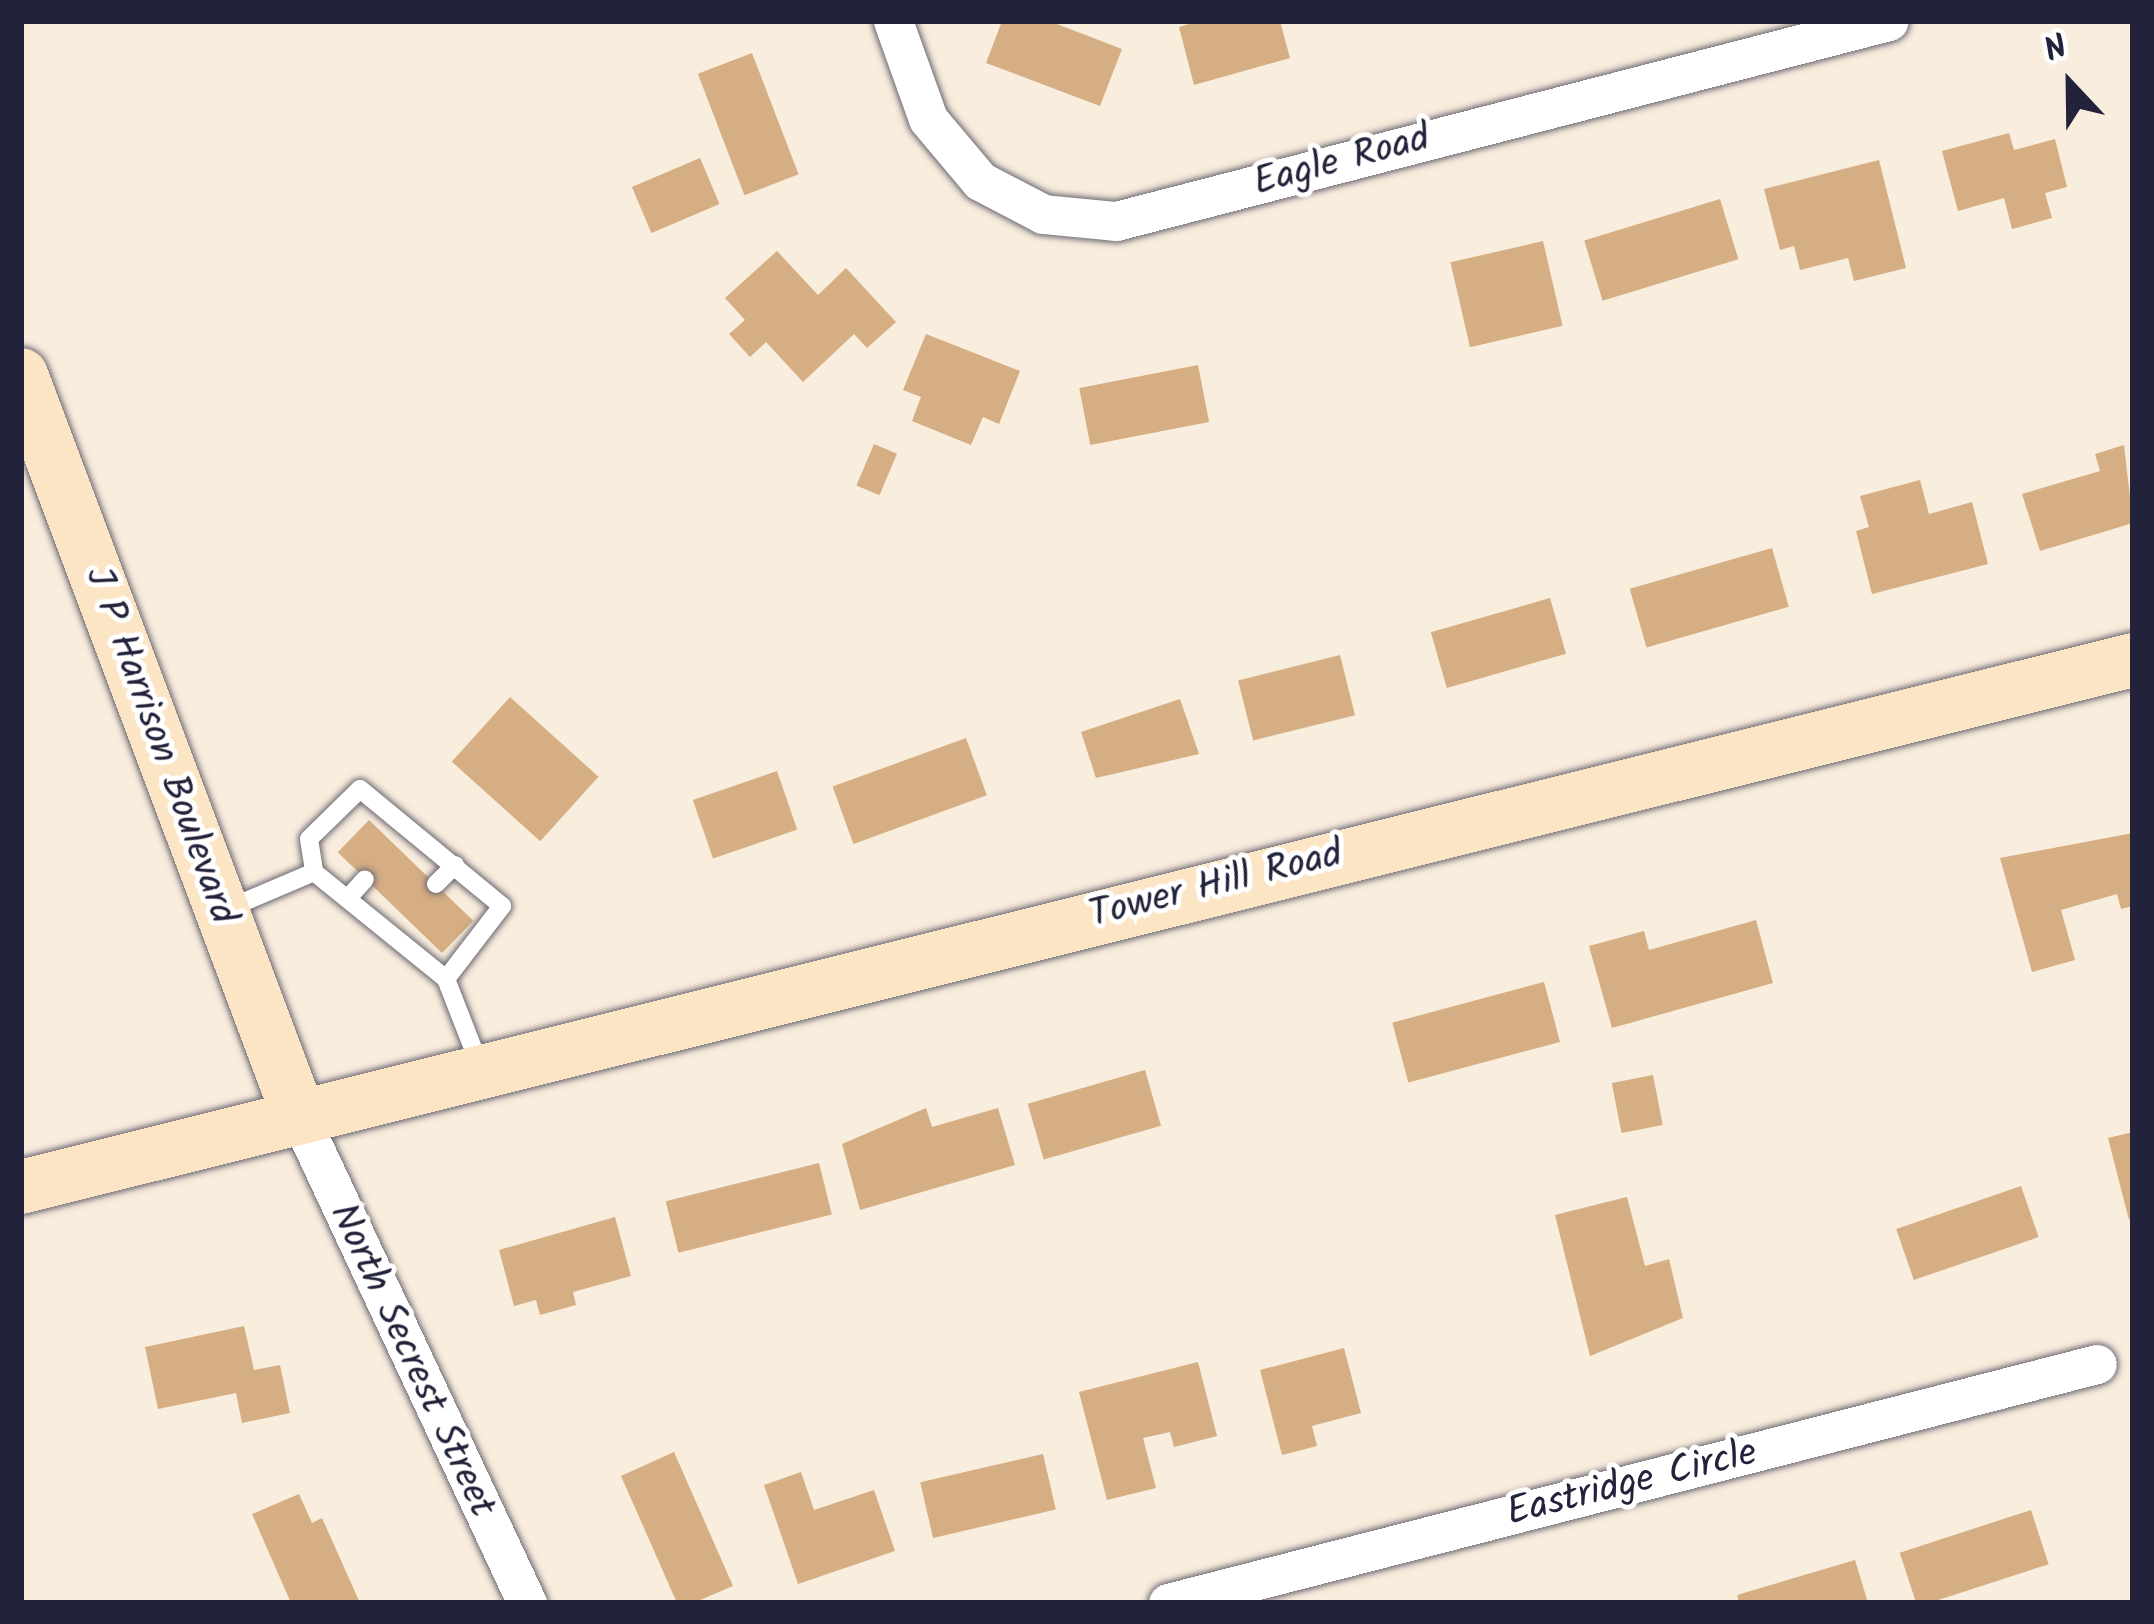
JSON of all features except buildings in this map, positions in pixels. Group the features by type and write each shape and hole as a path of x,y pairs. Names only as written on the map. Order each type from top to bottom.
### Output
{"street":[{"name":"Eagle Road","path":"893,21 928,119 980,181 1043,214 1116,221 1889,21"},
{"name":"J P Harrison Boulevard","path":"21,375 299,1117"},
{"name":"Tower Hill Road","path":"21,1187 2133,659"},
{"name":"North Secrest Street","path":"299,1117 527,1603"},
{"name":"Eastridge Circle","path":"1168,1603 2097,1364"}],"lane":[{"path":"446,979 502,906 360,789 309,839 314,872 446,979 481,1069"},
{"path":"397,846 412,829"},
{"path":"436,884 455,865"},
{"path":"220,911 314,872"},
{"path":"348,898 365,879"},
{"path":"392,936 406,918"}]}
